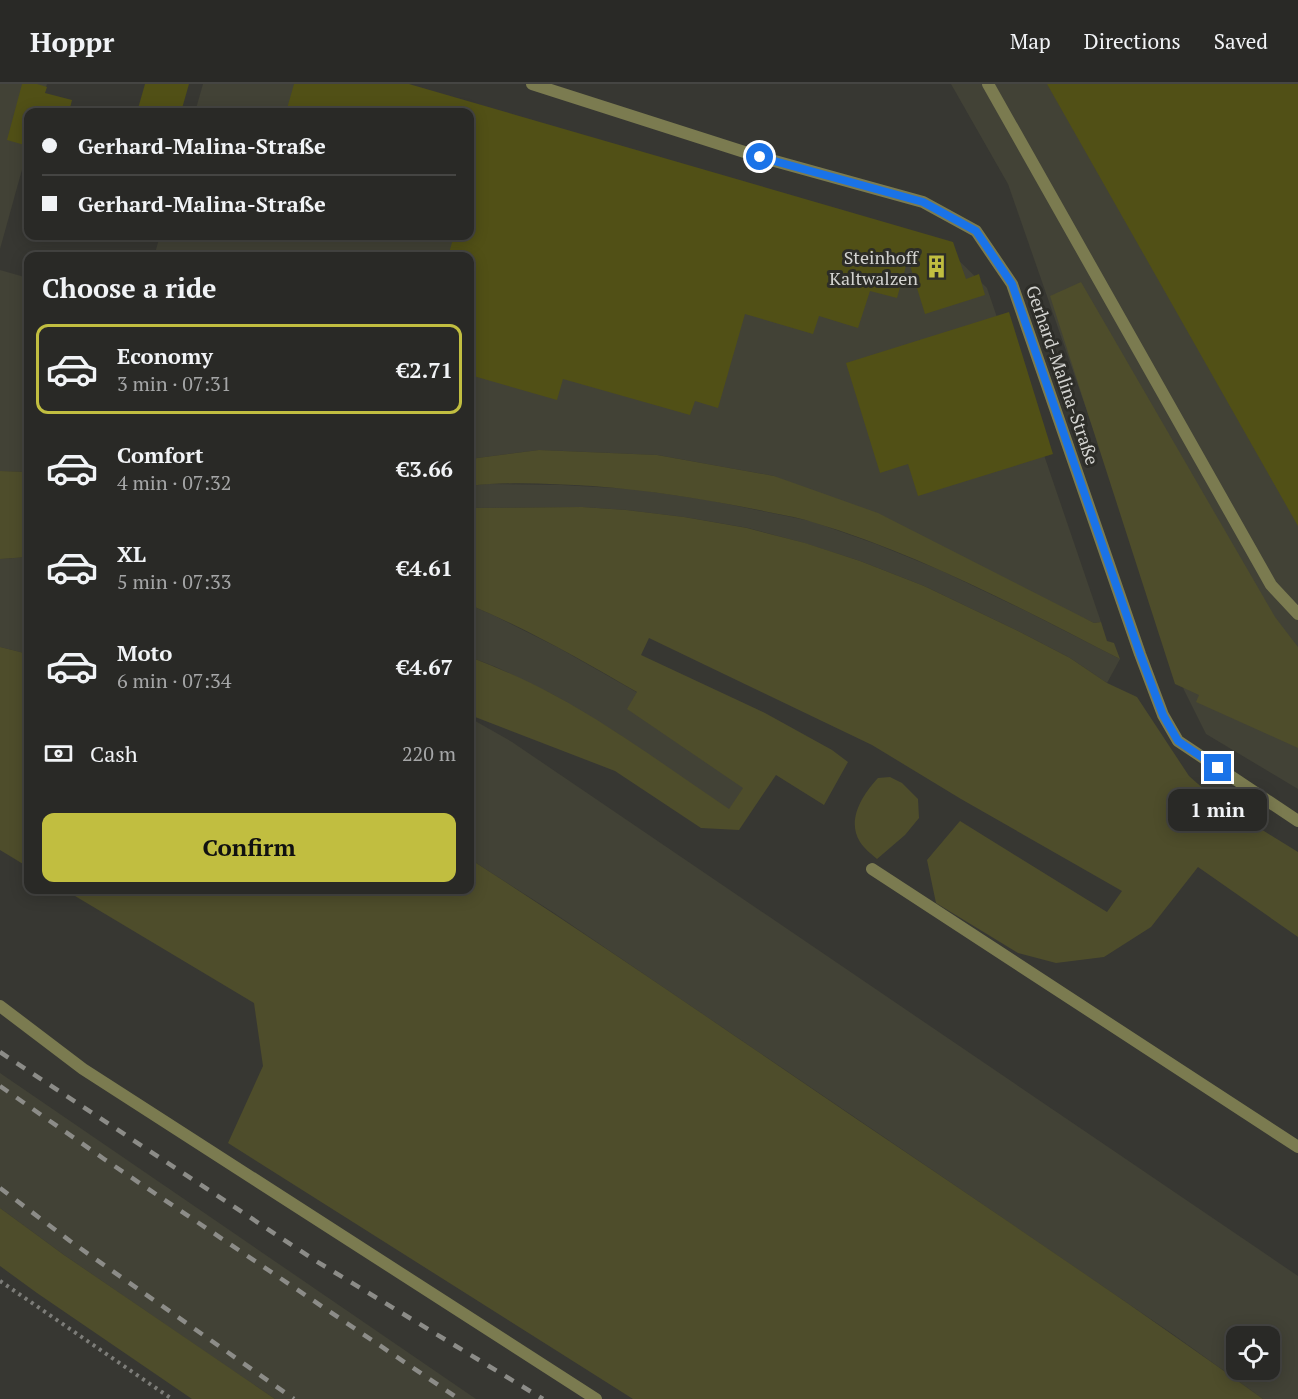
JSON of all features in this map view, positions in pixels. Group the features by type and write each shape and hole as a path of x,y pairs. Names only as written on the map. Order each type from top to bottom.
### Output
{"street":[{"name":"Gerhard-Malina-Straße","path":"532,84 760,157 923,202 976,231 1012,284 1163,715 1178,741 1298,821"},
{"path":"988,84 1271,585 1298,614"},
{"path":"872,869 1298,1148"},
{"path":"0,1006 83,1069 596,1399"}],"path":[{"path":"0,1281 172,1399"}],"shaded area":[{"path":"0,84 47,84 40,108 24,108 24,162 0,249"},
{"path":"203,84 404,84 942,244 987,288 1101,622 1094,623 774,476 657,455 539,450 474,458 474,252 155,252 159,240 474,240 474,108 196,108"},
{"path":"951,84 1298,84 1298,789 1206,734 1184,690 1008,184"},
{"path":"0,270 24,277 24,472 0,471"},
{"path":"1081,282 1275,617 1298,647 1298,748 1196,702 1199,695 1175,684 1050,296"},
{"path":"539,450 657,455 774,476 878,513 1094,623 1101,622 1107,641 1114,643 1120,659 931,566 852,535 799,518 655,492 531,483 474,486 474,458"},
{"path":"0,471 24,472 24,557 0,559"},
{"path":"562,485 633,489 708,500 811,521 940,570 1120,659 1107,683 1070,658 924,586 860,561 804,543 748,528 626,510 582,507 474,508 474,486"},
{"path":"582,507 626,510 747,528 805,543 860,561 924,586 1070,658 1107,683 1137,697 1189,776 1222,805 1298,852 1298,937 1198,867 1151,927 1104,957 1056,963 1018,953 936,903 927,860 960,821 1107,912 1122,891 872,745 649,638 641,655 765,713 832,750 848,762 824,805 776,775 739,830 701,828 615,771 474,717 474,659 523,679 577,708 621,735 729,809 743,788 627,709 637,692 534,635 474,607 474,508"},
{"path":"24,557 24,653 0,647 0,559"},
{"path":"474,607 559,648 638,693 628,709 744,787 729,810 617,733 554,695 474,659"},
{"path":"0,647 24,653 24,865 0,850"},
{"path":"474,720 512,742 1298,1276 1298,1399 1263,1399 1237,1380 1280,1380 1280,1326 1226,1326 1226,1372 551,911 474,862"},
{"path":"890,777 902,783 918,799 919,818 905,835 877,859 860,842 856,834 856,816 862,799 872,784 878,778"},
{"path":"474,862 616,955 1011,1223 1226,1373 1226,1380 1236,1380 1263,1399 633,1399 228,1143 263,1066 254,1003 72,894 474,894"},
{"path":"0,1073 476,1399 275,1399 204,1351 0,1208"},
{"path":"0,1208 64,1255 275,1399 192,1399 37,1293 0,1266"}],"building":[{"path":"22,84 47,87 45,93 72,100 70,108 24,108 24,145 7,140"},
{"path":"145,84 189,84 182,108 138,108"},
{"path":"294,84 409,84 953,242 966,279 979,274 985,295 925,314 908,259 897,298 870,291 858,328 819,316 813,334 745,314 718,408 695,401 690,415 563,379 557,400 474,376 474,252 449,252 453,240 474,240 474,108 287,108"},
{"path":"1047,84 1298,84 1298,526"},
{"path":"1009,312 1053,454 918,496 908,464 880,473 846,363"}],"railway":[{"path":"0,1052 316,1261 543,1399"},
{"path":"0,1086 459,1399"},
{"path":"0,1188 70,1241 294,1399"}],"place":[{"name":"Steinhoff Kaltwalzen","path":"936,267"}],"route":[{"path":"760,157 923,202 976,231 1012,284 1163,715 1178,741 1218,768"}]}
